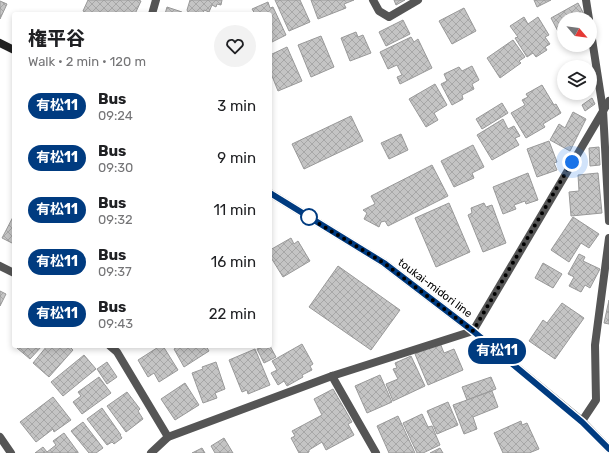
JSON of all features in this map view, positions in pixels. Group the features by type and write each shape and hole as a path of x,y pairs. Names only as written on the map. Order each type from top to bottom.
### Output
{"main road":[{"path":"0,44 12,49"},
{"name":"toukai-midori line","path":"272,194 384,263 473,331 582,422 609,449"}],"street":[{"path":"153,12 156,0"},
{"path":"373,0 379,11 389,17 418,0"},
{"path":"586,0 588,12"},
{"path":"594,52 607,143 609,221"},
{"path":"151,453 168,437 332,376 473,331 609,101"},
{"path":"582,422 596,400 595,345 609,238"},
{"path":"0,266 12,272"},
{"path":"112,348 117,352 168,437"},
{"path":"332,376 376,453"},
{"path":"0,437 11,453"}],"building":[{"path":"88,0 141,1 136,12 83,11"},
{"path":"190,0 222,0 221,5 217,4 216,7 212,5 209,12 204,10 204,12 188,12 187,10"},
{"path":"275,0 300,0 310,22 289,31"},
{"path":"311,0 354,0 344,4 346,8 318,19"},
{"path":"394,0 405,0 396,5"},
{"path":"534,0 551,0 537,7"},
{"path":"0,1 7,4 0,19"},
{"path":"268,2 270,8 273,7 286,35 272,42 272,12 254,12 252,9"},
{"path":"578,3 583,12 562,12"},
{"path":"167,7 182,12 166,12"},
{"path":"464,8 476,31 452,44 439,21"},
{"path":"557,15 557,30 551,18"},
{"path":"524,17 528,24 538,17 549,35 545,37 550,44 545,47 547,50 536,57 533,53 527,57 515,38 518,37 510,26"},
{"path":"403,20 410,34 386,46 379,32"},
{"path":"356,32 358,37 363,35 371,53 350,61 341,38"},
{"path":"321,36 334,67 311,77 298,45"},
{"path":"411,37 414,42 418,39 432,68 400,84 397,77 402,75 397,65 388,69 380,52"},
{"path":"513,40 525,57 519,61 521,63 500,78 487,58"},
{"path":"287,47 302,81 278,91 272,76 272,54"},
{"path":"472,66 479,80 472,84 474,89 462,95 463,99 452,105 441,84 447,81 444,74 459,67 462,71"},
{"path":"435,84 447,105 434,113 438,120 426,127 409,99"},
{"path":"542,85 554,105 556,104 561,113 543,124 545,127 526,138 511,113 525,105 522,100 528,97 526,94"},
{"path":"589,100 593,100 595,104 585,111 582,105"},
{"path":"502,103 508,113 482,129 476,119"},
{"path":"573,112 586,119 570,151 550,140 559,124 565,128"},
{"path":"351,116 363,141 304,169 292,144"},
{"path":"503,119 508,129 514,126 520,136 515,138 519,145 492,160 477,135"},
{"path":"401,134 408,150 389,159 381,143"},
{"path":"549,141 557,162 554,163 557,170 537,177 527,149"},
{"path":"473,145 484,167 472,173 474,178 454,187 441,161"},
{"path":"599,147 600,165 590,166 589,148"},
{"path":"432,165 448,196 388,226 385,221 381,222 379,227 364,219 367,213 363,210 375,204 371,196"},
{"path":"528,173 538,200 526,204 525,201 514,205 516,209 503,214 493,187"},
{"path":"598,173 602,213 571,216 569,192 579,191 578,175"},
{"path":"449,203 470,252 436,267 415,218"},
{"path":"484,203 486,207 492,205 506,243 483,252 468,215 472,213 471,208"},
{"path":"573,217 599,234 589,248 581,243 569,262 551,250"},
{"path":"12,219 12,243 2,238"},
{"path":"291,238 294,244 298,241 310,261 283,277 272,259 272,249"},
{"path":"579,254 585,257 583,261 600,269 590,288 585,285 581,292 569,286 574,277 568,274"},
{"path":"543,263 562,274 553,288 535,278"},
{"path":"338,266 400,310 371,350 309,307"},
{"path":"0,291 6,294 0,306"},
{"path":"609,300 609,324 604,323"},
{"path":"562,303 584,318 555,359 529,341 543,320 547,323"},
{"path":"440,343 444,353 454,349 463,370 428,385 415,354"},
{"path":"302,344 313,364 310,366 312,370 287,386 284,381 278,385 271,373 277,370 272,361"},
{"path":"17,348 40,348 30,359"},
{"path":"45,348 71,348 73,350 49,377 33,363"},
{"path":"157,348 164,348 178,370 159,382 154,373 148,377 138,360"},
{"path":"207,348 209,351 184,367 174,349"},
{"path":"271,348 276,357 264,363 257,349"},
{"path":"255,349 270,385 248,394 247,390 242,392 229,360"},
{"path":"84,355 96,369 63,396 51,382"},
{"path":"411,356 425,386 393,401 386,384 398,379 393,369 397,368 395,363"},
{"path":"107,362 117,377 107,384 97,369"},
{"path":"216,362 225,389 215,393 217,398 203,403 192,373 203,369 202,367"},
{"path":"380,375 392,402 367,413 355,386"},
{"path":"99,377 111,393 82,414 73,402 81,396 78,392"},
{"path":"491,377 496,389 467,400 462,387"},
{"path":"185,383 199,405 175,420 161,399"},
{"path":"333,389 352,422 348,424 354,435 326,450 322,442 309,450 307,453 299,453 291,438 295,436 292,431 322,415 314,399"},
{"path":"492,391 498,407 473,417 477,429 464,434 453,405"},
{"path":"127,392 140,409 138,411 143,419 126,432 107,406"},
{"path":"53,397 71,420 54,432 53,429 36,442 20,422"},
{"path":"448,402 458,425 437,434 427,411"},
{"path":"102,408 122,438 114,444 112,442 107,445 87,419"},
{"path":"422,414 428,427 432,426 440,445 423,453 417,453 403,423"},
{"path":"398,416 415,453 389,453 377,426"},
{"path":"521,421 522,425 527,423 539,449 529,453 503,453 494,433"},
{"path":"83,422 103,448 96,453 89,453 71,431"},
{"path":"64,433 78,453 35,453 43,447 47,452 56,445 53,441"},
{"path":"224,438 233,453 215,453 211,446"},
{"path":"202,448 205,453 192,453"},
{"path":"440,448 443,453 430,453"}],"bus line":[{"name":"有松11","path":"272,194 384,263 473,331 582,422 609,449"}],"route":[{"path":"309,217 384,263 473,331 572,162"}]}
